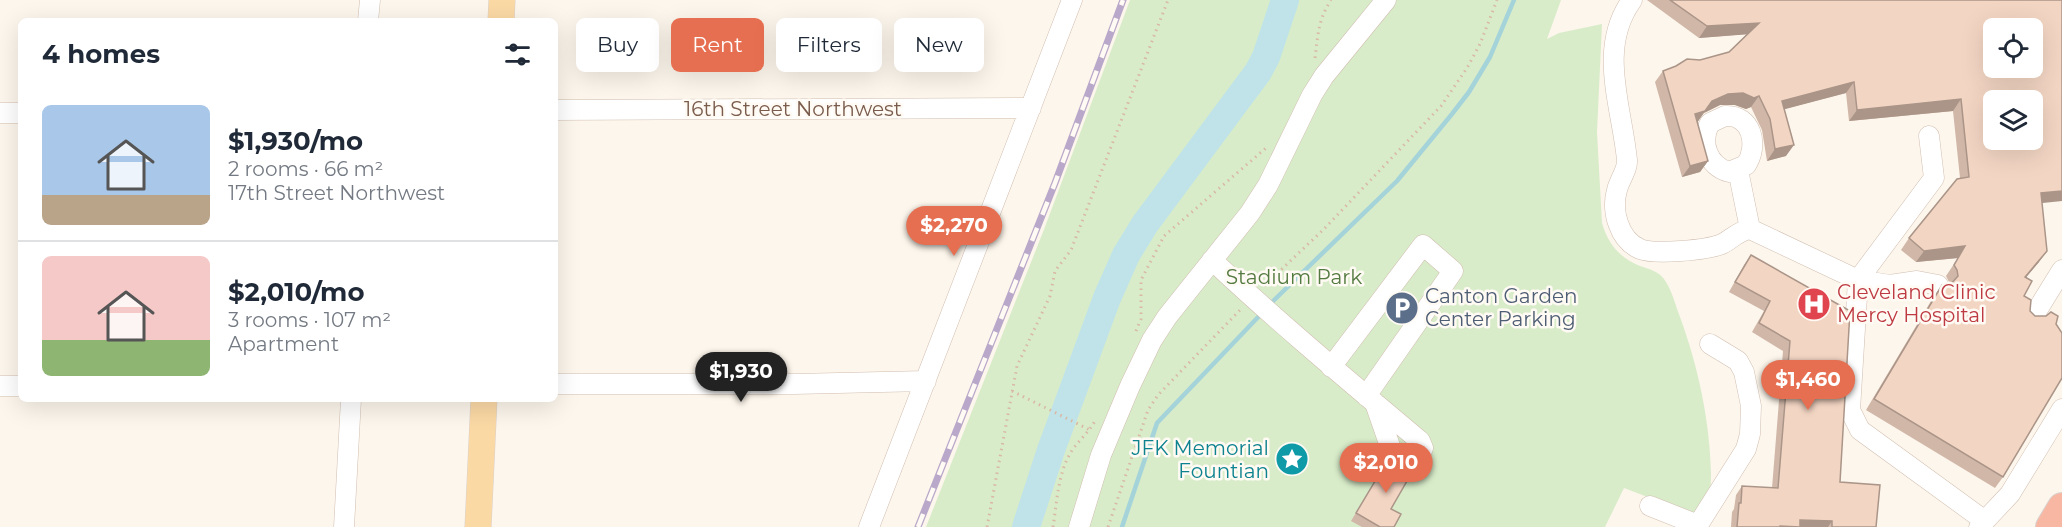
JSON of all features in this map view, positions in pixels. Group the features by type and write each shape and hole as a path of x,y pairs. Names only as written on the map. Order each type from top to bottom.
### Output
{"highway":[{"path":"2050,527 2062,507"}],"main road":[{"path":"501,18 502,0"},
{"path":"478,527 484,402"}],"street":[{"path":"368,18 370,0"},
{"path":"869,527 1072,0"},
{"path":"1078,527 1101,455 1152,340 1167,316 1250,213 1268,185 1312,95 1324,76 1386,0"},
{"path":"1632,0 1620,19 1614,53 1618,109 1627,163 1615,196 1615,207 1620,229 1628,240 1640,249 1664,252 1717,245 1726,242 1741,231 1750,229 1858,280 1890,285 1917,281 1938,285"},
{"name":"16th Street Northwest","path":"558,110 1031,108"},
{"path":"0,113 18,113"},
{"path":"1929,136 1934,178 1858,280 1850,410 1860,430 1982,524 2010,494 2062,409"},
{"path":"1738,170 1750,229"},
{"path":"1212,260 1254,300 1331,367 1371,400 1453,271 1423,245 1331,367"},
{"path":"2033,317 2062,270"},
{"path":"1650,506 1698,526 1749,445 1751,406 1744,372 1738,362 1710,344"},
{"path":"558,384 782,384 926,381"},
{"path":"0,386 18,386"},
{"path":"344,527 351,402"}],"path":[{"path":"987,527 1017,366 1050,296 1055,271 1071,250 1168,0"},
{"path":"1310,67 1315,57 1322,14 1331,0"},
{"path":"1108,527 1148,410 1158,395 1324,229 1441,106 1476,52 1497,0"},
{"path":"1133,338 1141,319 1141,280 1164,236 1265,150 1270,142"},
{"path":"1012,391 1090,430"},
{"path":"1053,527 1060,480 1072,450 1090,430 1099,412"}],"green space":[{"name":"Stadium Park","path":"1130,0 1561,0 1547,39 1559,33 1602,24 1597,132 1602,223 1616,249 1626,259 1659,274 1667,283 1673,297 1702,394 1711,474 1708,520 1624,488 1605,527 926,527 1043,232"}],"building":[{"name":"Cleveland Clinic Mercy Hospital","path":"1670,0 2062,0 2062,191 2041,193 2047,251 2025,277 2032,281 2024,296 2031,300 2030,311 2035,316 2046,316 2051,312 2058,316 2056,324 2062,333 2062,378 2003,477 1874,399 1942,285 1950,285 1958,276 1954,265 1965,246 1924,251 1909,238 1957,179 1969,177 1961,99 1857,110 1854,82 1782,101 1794,145 1775,149 1770,119 1759,96 1754,98 1743,93 1728,94 1712,101 1705,111 1695,114 1708,161 1690,166 1663,71 1687,59 1700,60 1729,52 1759,23 1707,26"},
{"path":"1751,255 1850,311 1840,482 1880,485 1876,527 1832,527 1832,521 1800,520 1800,527 1737,527 1742,486 1778,488 1790,341 1759,323 1770,301 1735,282"},
{"path":"1390,456 1401,464 1415,467 1391,509 1401,514 1394,527 1380,527 1356,513"}],"waterway":[{"path":"1026,527 1051,450 1107,298 1126,255 1145,224 1258,72 1266,57 1285,0"},
{"path":"1269,305 1397,181 1452,114 1469,92 1490,57 1514,0"},
{"path":"1122,527 1157,423 1262,313"}],"railway":[{"path":"918,527 1055,183 1123,0"}],"place":[{"name":"Cleveland Clinic Mercy Hospital","path":"1814,304"},
{"name":"Canton Garden Center Parking","path":"1402,308"},
{"name":"JFK Memorial Fountian","path":"1292,459"}]}
